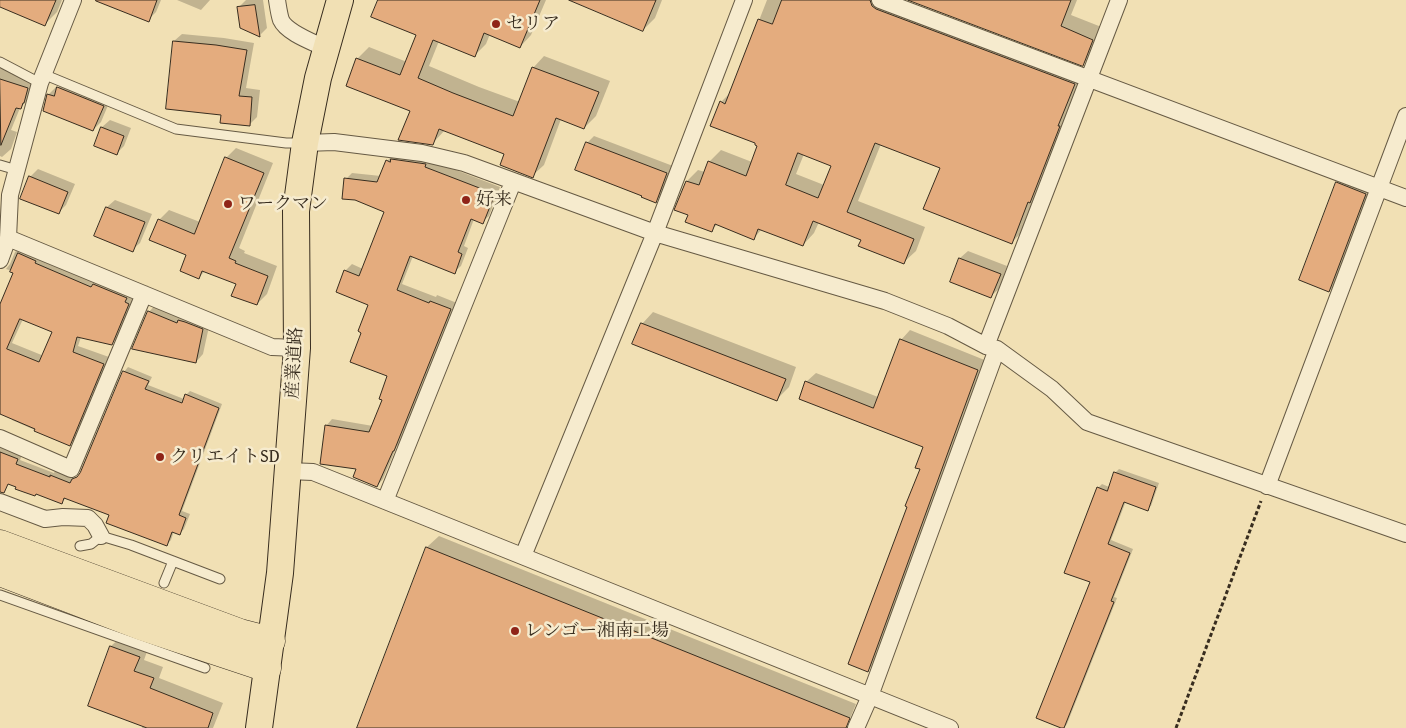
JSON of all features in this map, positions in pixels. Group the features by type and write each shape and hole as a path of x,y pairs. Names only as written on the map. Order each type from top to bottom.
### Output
{"highway":[{"path":"0,544 240,633 271,641"},
{"path":"0,572 141,626 267,668"}],"main road":[{"name":"産業道路","path":"259,728 280,573 297,348 296,211 305,143 325,48 340,0"}],"street":[{"path":"0,260 8,238 10,195 16,170 42,78 73,0"},
{"path":"277,0 282,21 289,28 325,48"},
{"path":"523,556 655,233 744,0"},
{"path":"880,0 1406,198"},
{"path":"856,728 870,696 991,347 1119,0"},
{"path":"1267,486 1406,116"},
{"path":"305,143 334,142 422,153 464,163 655,233 885,301 948,326 991,347 1052,389 1087,422 1406,534"},
{"path":"385,501 513,182"},
{"path":"8,238 272,347 297,348"},
{"path":"0,438 70,469 144,294"},
{"path":"288,471 313,472 950,728"},
{"path":"0,502 45,519 63,517 88,518 95,525 101,536"}],"lane":[{"path":"0,62 176,130 286,143 305,143"},
{"path":"0,165 16,170"},
{"path":"80,546 91,544 101,536 220,579"},
{"path":"164,583 172,561"},
{"path":"0,595 206,668"}],"path":[{"path":"1176,728 1267,486"}],"building":[{"path":"0,0 56,0 45,26 0,7"},
{"path":"96,0 157,0 149,22"},
{"path":"378,0 540,0 520,48 484,33 475,57 433,40 418,78 513,116 532,67 599,92 584,129 556,118 533,178 500,165 504,154 439,129 433,145 398,140 410,111 346,86 356,58 400,75 416,35 371,17"},
{"path":"569,0 656,0 643,31"},
{"path":"782,0 870,0 872,6 876,9 1075,84 1030,203 1028,202 1012,244 923,209 940,168 875,143 847,212 914,239 904,264 858,246 861,240 813,221 803,246 758,229 754,240 715,224 712,232 685,222 688,215 674,210 686,181 699,185 708,161 746,176 757,146 755,143 710,126 720,101 725,104 758,19 772,24","holes":["798,153 831,166 818,198 786,185"]},
{"path":"908,0 1071,0 1061,26 1093,40 1083,66"},
{"path":"255,5 260,37 240,28 237,7"},
{"path":"173,41 247,50 239,96 252,97 250,126 220,123 221,115 166,109"},
{"path":"0,79 28,88 24,103 21,109 16,108 1,145"},
{"path":"57,87 104,106 93,131 43,111 47,94 54,96"},
{"path":"101,127 124,136 117,155 94,146"},
{"path":"586,142 667,173 656,203 575,170"},
{"path":"225,157 264,173 229,258 236,261 235,263 268,276 257,305 231,296 236,284 202,271 199,279 180,271 186,255 149,240 158,219 194,234"},
{"path":"391,159 426,164 425,167 495,194 483,224 471,219 458,252 462,254 455,274 410,256 397,290 429,303 430,301 451,309 394,451 377,487 353,477 356,469 320,464 325,425 369,432 382,400 379,399 387,376 350,362 361,333 358,331 368,305 336,292 344,270 359,276 384,212 355,200 342,199 344,178 377,182 386,160 390,162"},
{"path":"29,176 68,192 59,214 20,199"},
{"path":"1336,182 1366,194 1329,292 1299,280"},
{"path":"106,207 145,222 133,252 94,236"},
{"path":"18,253 36,261 35,263 91,287 93,284 127,298 125,302 129,304 112,345 77,337 73,352 104,364 70,446 0,414 0,304 13,273 10,272","holes":["20,319 52,332 39,362 7,349"]},
{"path":"959,258 1001,274 991,298 950,282"},
{"path":"148,311 177,323 178,320 203,329 196,363 132,349"},
{"path":"641,323 786,379 777,401 632,344"},
{"path":"900,339 978,370 868,672 848,664 907,507 905,506 920,469 915,468 923,447 799,399 805,381 873,408"},
{"name":"クリエイトSD","path":"123,371 149,381 145,389 182,403 185,394 219,408 179,515 186,518 180,535 172,532 167,546 106,523 109,515 64,498 62,504 36,494 35,496 15,489 16,487 8,484 4,493 0,492 0,452 18,459 16,464 50,477 50,475 70,483 72,479 77,477"},
{"path":"1114,472 1156,487 1148,511 1124,502 1108,544 1130,553 1111,601 1114,602 1064,728 1061,728 1036,718 1090,582 1064,573 1097,487 1107,491"},
{"name":"レンゴー湘南工場","path":"426,547 850,718 846,728 357,728"},
{"path":"110,646 140,657 134,671 154,678 150,688 213,713 208,728 147,728 88,706"}],"place":[{"name":"セリア","path":"496,24"},
{"name":"好来","path":"466,200"},
{"name":"ワークマン","path":"228,204"},
{"name":"クリエイトSD","path":"160,457"},
{"name":"レンゴー湘南工場","path":"515,631"}]}
